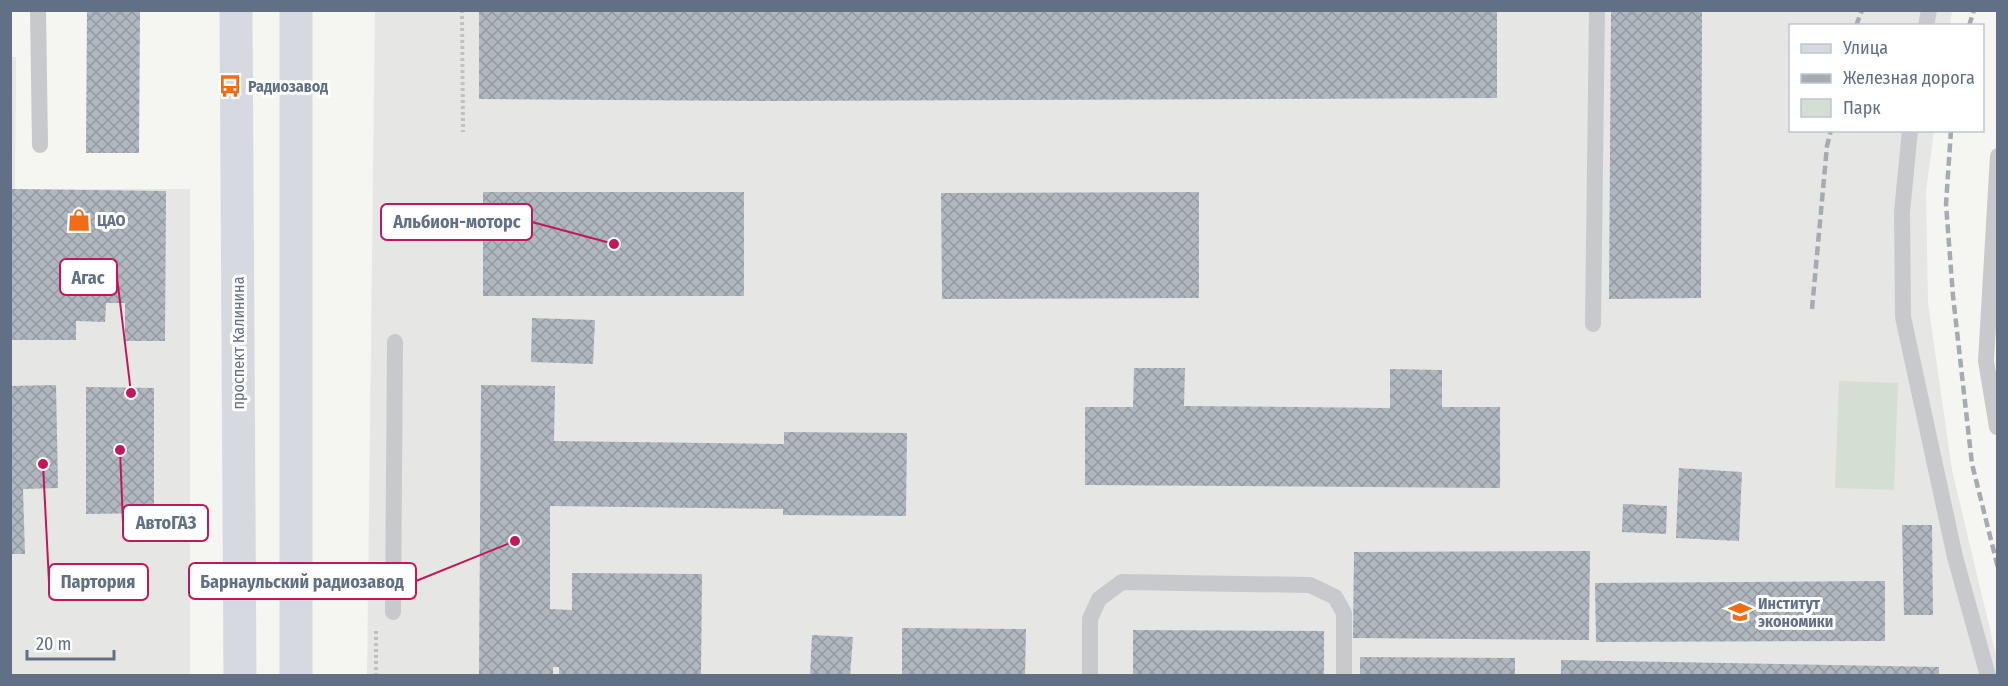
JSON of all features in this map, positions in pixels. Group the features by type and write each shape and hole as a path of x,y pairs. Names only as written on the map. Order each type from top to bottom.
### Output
{"main road":[{"name":"проспект Калинина","path":"236,10 240,675"},
{"path":"296,10 296,675"}],"lane":[{"path":"38,10 40,145"},
{"path":"1593,324 1597,10"},
{"path":"1910,132 1902,212 1903,317 1955,557 1988,675"},
{"path":"1997,427 1986,361 1998,156"},
{"path":"393,612 395,342"},
{"path":"1090,675 1090,619 1099,599 1122,582 1310,585 1335,597 1344,614 1344,675"}],"path":[{"path":"462,10 463,132"},
{"path":"376,628 376,675"}],"shaded area":[{"path":"375,11 1952,11 1950,24 1789,24 1789,132 1934,132 1926,191 1928,303 1952,470 1997,659 1997,675 367,676"},
{"path":"11,57 16,57 15,189 190,189 190,675 11,676"}],"green space":[{"path":"1839,381 1898,383 1894,490 1835,488"}],"building":[{"path":"87,10 140,10 139,153 86,153"},
{"path":"479,10 1497,10 1497,98 770,101 479,99"},
{"path":"1611,10 1702,10 1701,298 1609,299"},
{"path":"10,189 166,191 165,341 125,341 125,303 106,303 105,322 76,321 76,340 10,340"},
{"path":"483,192 744,192 744,296 483,296"},
{"path":"1199,192 1199,298 942,299 941,193"},
{"path":"532,318 595,320 593,364 531,362"},
{"path":"1134,368 1185,368 1184,406 1390,408 1390,369 1442,370 1442,407 1500,407 1500,488 1085,485 1085,407 1133,407"},
{"path":"56,385 58,488 23,489 25,554 10,554 10,386"},
{"path":"481,385 555,386 554,441 784,444 784,432 907,433 906,516 783,515 783,509 550,506 550,609 572,610 572,573 702,574 701,676 559,676 559,667 553,667 553,676 479,676"},
{"path":"86,387 154,388 154,513 86,514"},
{"path":"1679,468 1742,472 1739,541 1676,538"},
{"path":"1623,504 1667,506 1666,534 1622,532"},
{"path":"1902,525 1932,525 1933,615 1904,615"},
{"path":"1590,551 1589,640 1353,638 1354,552"},
{"name":"Институт экономики","path":"1885,581 1885,641 1596,642 1595,583"},
{"path":"902,628 1026,629 1025,676 902,676"},
{"path":"1133,630 1324,631 1324,676 1133,676"},
{"path":"812,635 853,637 850,676 810,676"},
{"path":"1360,657 1515,658 1515,676 1360,676"},
{"path":"1561,660 1939,667 1939,676 1561,676"}],"railway":[{"path":"1857,24 1862,10"},
{"path":"1970,24 1974,10"},
{"path":"1812,309 1827,146 1830,132"},
{"path":"1951,132 1946,204 1953,296 1972,464 1998,568"}],"place":[{"name":"Радиозавод","path":"230,86"},
{"name":"ЦАО","path":"79,220"},
{"name":"Альбион-моторс","path":"614,244"},
{"name":"Агас","path":"131,393"},
{"name":"АвтоГАЗ","path":"120,450"},
{"name":"Партория","path":"43,464"},
{"name":"Барнаульский радиозавод","path":"515,541"},
{"name":"Институт экономики","path":"1740,612"}]}
